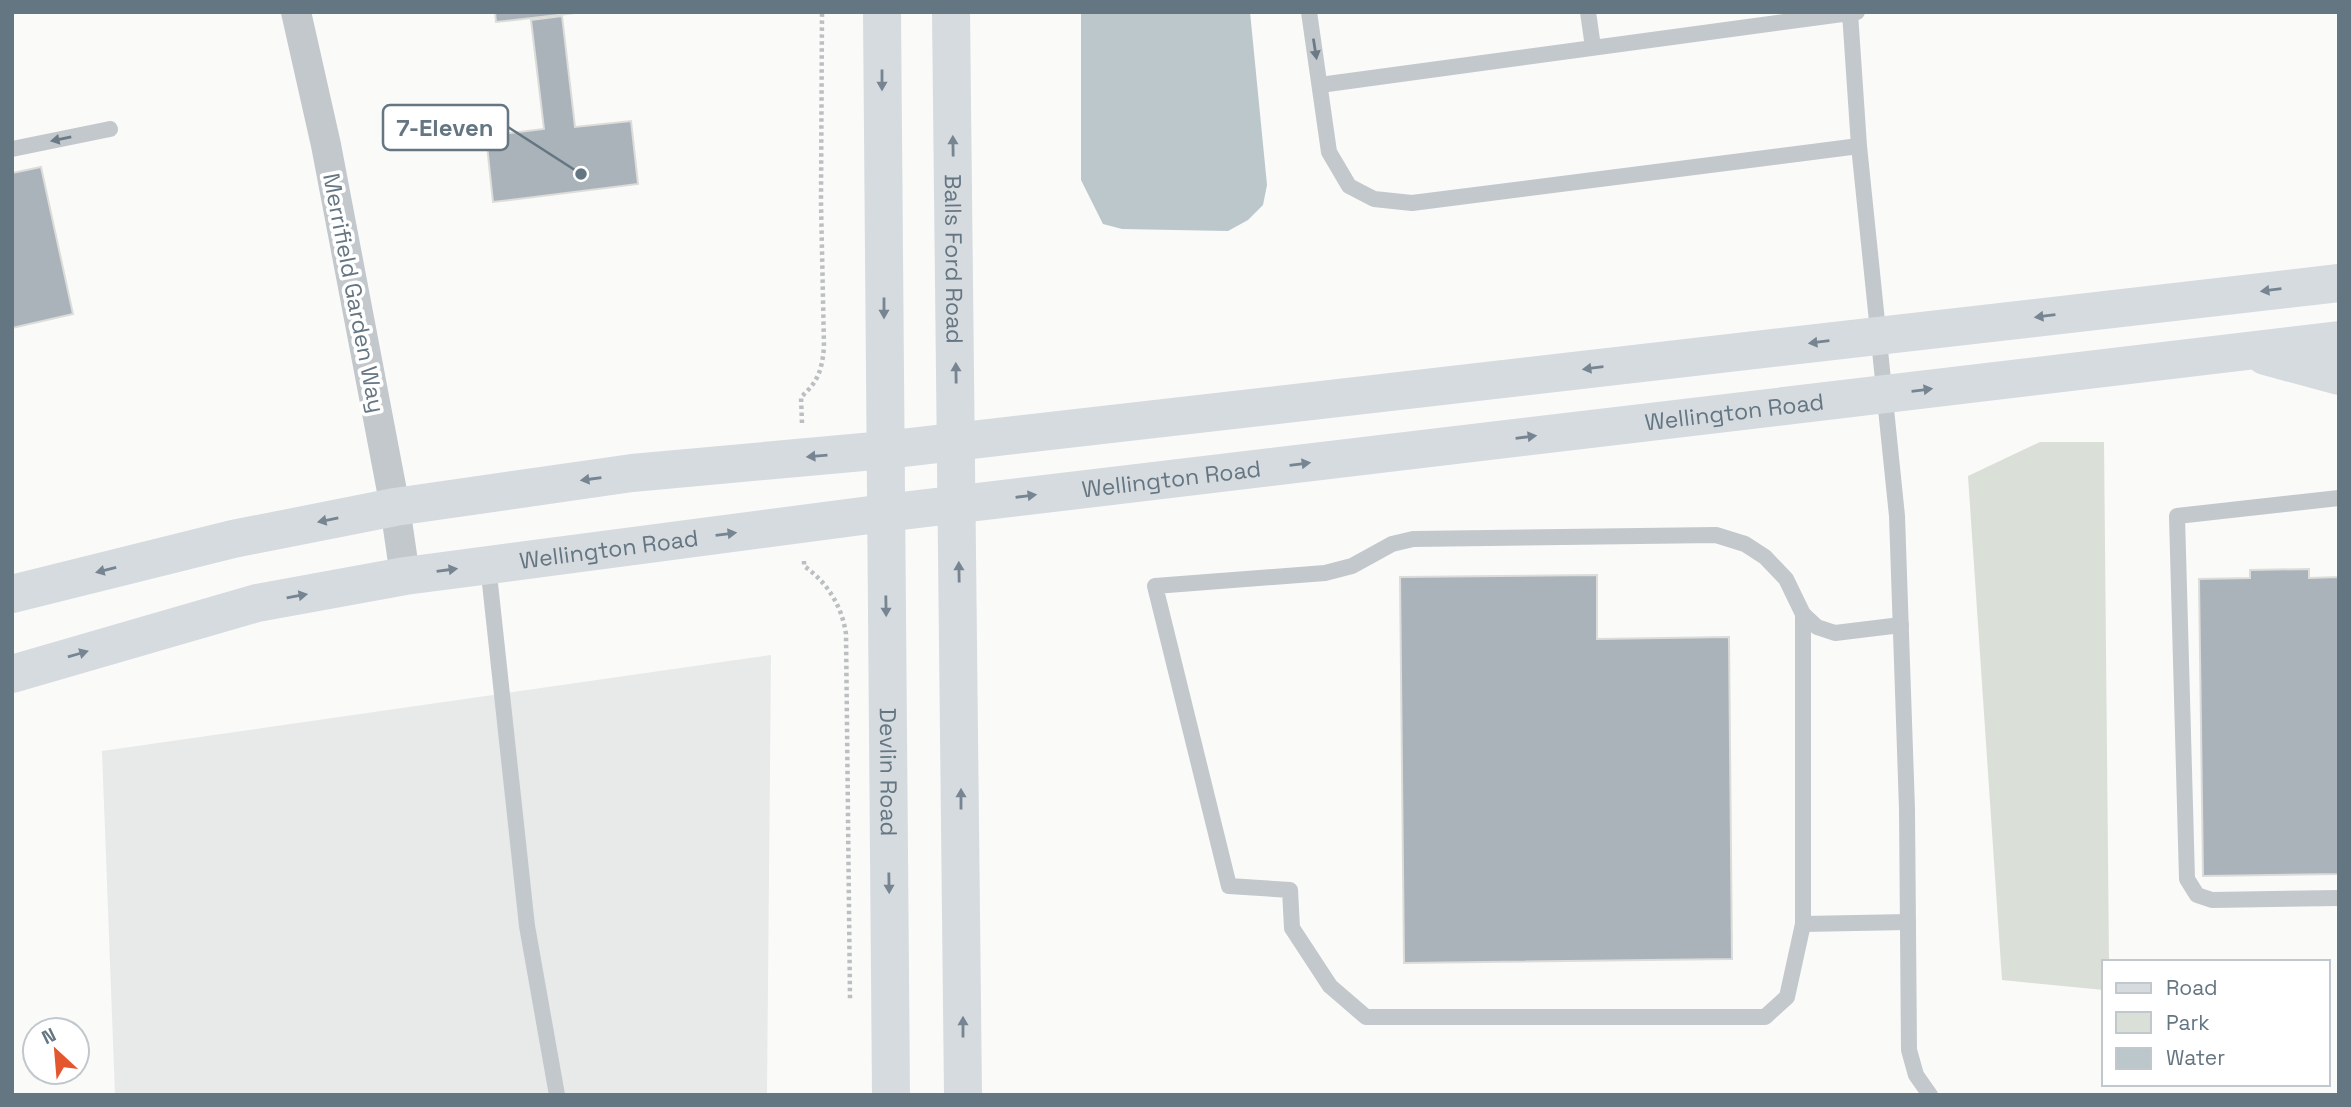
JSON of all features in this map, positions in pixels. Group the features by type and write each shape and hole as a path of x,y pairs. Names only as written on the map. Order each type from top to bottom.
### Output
{"main road":[{"path":"882,12 885,450"},
{"name":"Balls Ford Road","path":"951,12 958,505"},
{"path":"12,594 233,539 395,507 632,473 885,450 2339,283"},
{"name":"Wellington Road","path":"12,674 257,603 405,576 885,513 2339,340"},
{"path":"2246,351 2339,376"},
{"name":"Devlin Road","path":"885,450 891,1095"},
{"path":"958,505 963,1095"}],"street":[{"name":"Merrifield Garden Way","path":"296,12 326,145 395,507 405,576"}],"lane":[{"path":"1309,12 1329,152 1349,186 1374,199 1412,203 1859,146"},
{"path":"1588,12 1593,47"},
{"path":"1320,85 1857,12"},
{"path":"1850,13 1859,146 1897,516 1909,1050 1916,1075 1930,1095"},
{"path":"12,149 110,129"},
{"path":"2339,498 2177,516 2187,879 2197,895 2212,900 2339,898"},
{"path":"1803,614 1803,924 1787,997 1765,1017 1367,1017 1330,986 1292,928 1290,890 1229,886 1155,586 1325,573 1352,566 1392,544 1413,538 1716,535 1745,544 1765,557 1786,579 1803,614 1817,627 1835,633 1901,625"},
{"path":"488,565 527,926 557,1095"},
{"path":"1803,924 1908,922"}],"path":[{"path":"802,423 801,397 812,387 822,370 824,347 821,202 822,12"},
{"path":"804,555 804,566 817,576 835,599 846,635 850,1000"}],"shaded area":[{"path":"771,655 767,1095 115,1095 102,751"}],"green space":[{"path":"2040,442 2104,442 2109,960 2102,960 2102,990 2002,980 1968,476"}],"water":[{"path":"1081,12 1250,12 1267,185 1263,205 1248,220 1228,231 1122,229 1103,224 1081,180"}],"building":[{"path":"495,12 584,12 496,22"},
{"path":"562,16 575,127 631,121 638,184 493,202 486,136 544,129 531,20"},
{"path":"41,167 73,314 12,328 12,173"},
{"path":"2309,569 2309,578 2339,577 2339,874 2203,876 2199,579 2250,578 2250,570"},
{"path":"1597,575 1597,639 1729,637 1732,959 1404,963 1400,577"}],"place":[{"name":"7-Eleven","path":"581,174"}]}
